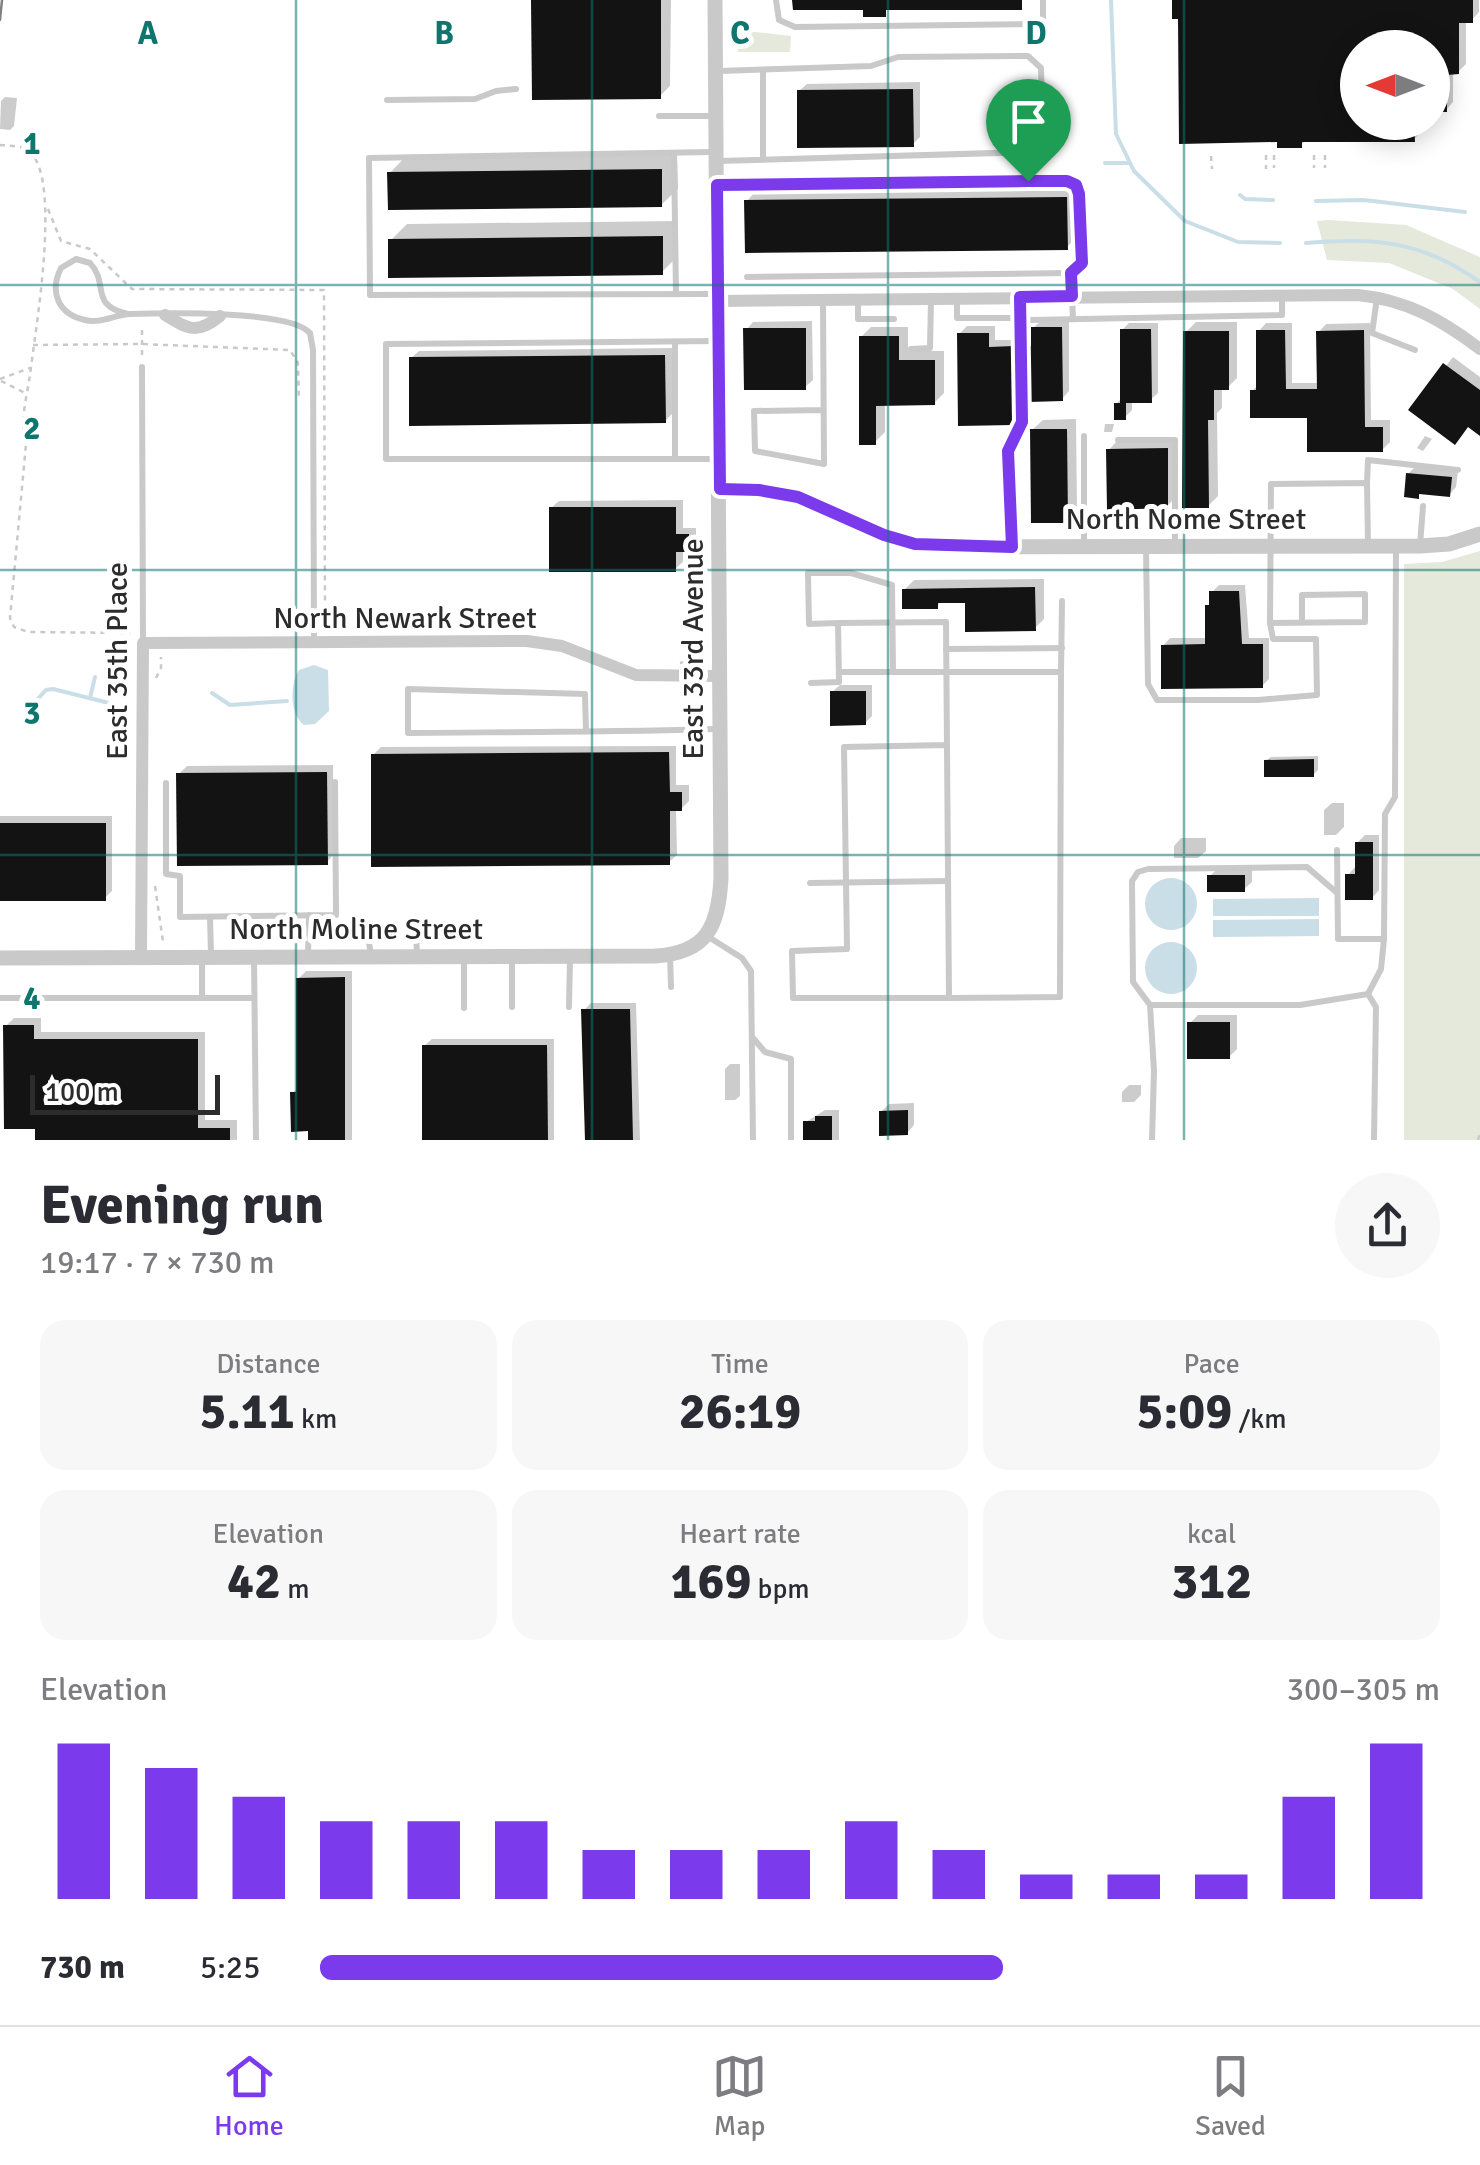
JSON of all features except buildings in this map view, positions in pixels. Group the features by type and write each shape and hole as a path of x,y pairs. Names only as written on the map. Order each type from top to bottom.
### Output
{"street":[{"name":"East 33rd Avenue","path":"706,935 716,918 722,878 715,0"},
{"path":"718,297 822,300 1377,296 1422,310 1480,350"},
{"path":"165,315 179,324 197,328 205,328 220,316"},
{"name":"North Nome Street","path":"720,489 798,497 884,535 915,544 1420,546 1449,544 1480,534"},
{"name":"North Newark Street","path":"142,643 527,641 562,646 632,674 720,676"},
{"name":"East 35th Place","path":"141,956 142,643"},
{"name":"North Moline Street","path":"0,958 670,955 693,948 706,935"}],"lane":[{"path":"776,0 779,20 795,27 814,27 1036,24 1043,18 1043,0"},
{"path":"716,71 871,66 898,57 1028,56 1041,68 1043,141 1031,152 763,159 674,153 369,158 370,295 718,297"},
{"path":"763,70 763,159"},
{"path":"386,100 475,100 496,91 516,89"},
{"path":"660,116 716,116"},
{"path":"674,153 676,294"},
{"path":"717,185 1067,181 1076,185 1079,194 1082,263 1071,273 746,277"},
{"path":"128,314 95,322 67,314 55,290 60,268 76,259 86,260 96,270 102,300 111,309 128,314 165,315"},
{"path":"1071,273 1072,319"},
{"path":"948,274 958,318 1019,318"},
{"path":"1012,547 1008,451 1022,422 1019,318 1030,274"},
{"path":"783,276 783,300"},
{"path":"866,276 858,319 894,319"},
{"path":"1031,320 1282,316 1282,294"},
{"path":"1377,296 1372,333 1415,350"},
{"path":"912,349 930,348 931,298"},
{"path":"822,300 824,410 824,464 755,451 754,411 824,410"},
{"path":"220,316 292,321 304,326 312,339 314,642"},
{"path":"718,341 386,344 386,459 719,459"},
{"path":"675,342 675,460"},
{"name":"East 35th Place","path":"142,367 142,643"},
{"path":"1084,436 1084,547"},
{"path":"1118,440 1175,440 1175,547"},
{"path":"1368,546 1368,460 1458,470"},
{"path":"1146,547 1148,684 1157,700 1258,700 1317,695 1316,639 1272,638 1272,484 1368,483"},
{"path":"1420,546 1423,506"},
{"path":"1368,994 1381,968 1384,814 1395,797 1396,546"},
{"path":"893,672 892,622 892,585 851,573 808,573 808,624 892,622 946,622 949,998"},
{"path":"1270,623 1302,623 1365,622 1365,594 1302,595 1302,623"},
{"path":"948,745 844,747 847,949 792,951 793,998 1060,997 1062,602"},
{"path":"810,682 839,682 838,623"},
{"path":"946,649 1062,648"},
{"path":"839,672 1061,672"},
{"path":"586,732 585,694 408,689 408,734 586,732 720,729"},
{"path":"166,783 166,874 180,876 180,917 210,917 336,914 335,782"},
{"path":"1337,850 1338,939 1384,939"},
{"path":"1152,1140 1154,1071 1150,1005 1133,982 1132,881 1138,872 1307,867 1337,893"},
{"path":"810,883 948,881"},
{"path":"308,956 309,915"},
{"path":"202,998 210,917"},
{"path":"416,931 417,956"},
{"path":"367,932 371,956"},
{"path":"706,935 742,958 751,971 753,1140"},
{"path":"670,955 671,988"},
{"path":"254,956 256,1140"},
{"path":"464,956 464,1008"},
{"path":"512,956 512,1007"},
{"path":"569,1007 570,956"},
{"path":"1150,1005 1300,1005 1368,994"},
{"path":"1368,994 1376,1007 1374,1140"},
{"path":"0,998 254,998"},
{"path":"752,1038 765,1052 790,1059 790,1140"}],"path":[{"path":"0,145 26,149 36,160 61,240 90,249 132,289 324,290 325,619 328,627 337,630"},
{"path":"1274,155 1274,168"},
{"path":"1314,155 1314,168"},
{"path":"1325,155 1325,168"},
{"path":"1212,156 1212,169"},
{"path":"1266,156 1266,169"},
{"path":"28,632 14,627 10,612 26,444 23,436 48,208"},
{"path":"142,329 142,367"},
{"path":"33,345 141,344 290,350 298,363 299,398"},
{"path":"0,379 30,368"},
{"path":"0,379 27,394"},
{"path":"288,628 294,624"},
{"path":"676,664 720,656"},
{"path":"1478,1140 1480,1134"}],"shaded area":[{"path":"736,30 791,36 790,52 738,52"},
{"path":"1317,221 1406,225 1480,257 1480,309 1453,289 1389,263 1327,260"},
{"path":"1480,551 1480,1140 1404,1140 1404,564 1442,562"}],"water":[{"path":"314,665 328,670 329,711 315,724 304,725 293,706 294,683 299,670"},
{"path":"1171,878 1189,886 1197,904 1189,922 1171,930 1153,922 1145,904 1153,886"},
{"path":"1319,898 1319,916 1213,916 1213,899"},
{"path":"1319,919 1319,936 1213,937 1213,920"},
{"path":"1171,942 1189,950 1197,968 1189,986 1171,994 1153,986 1145,968 1153,950"}],"waterway":[{"path":"1111,0 1116,134 1134,171 1185,221 1238,242 1280,243"},
{"path":"1105,163 1129,163"},
{"path":"1240,195 1245,199 1273,200"},
{"path":"1316,201 1364,200 1465,212"},
{"path":"1306,243 1354,241 1397,245 1438,257 1480,282"},
{"path":"90,698 95,677"},
{"path":"31,706 46,690 53,689 113,704"},
{"path":"212,693 230,705 287,701"}],"tram line":[{"path":"0,20 2,0"}],"route":[{"path":"1028,181 1067,181 1076,185 1082,263 1071,273 1072,296 1020,297 1022,422 1008,451 1012,547 915,544 884,535 798,497 720,489 717,185 1028,181"}]}
